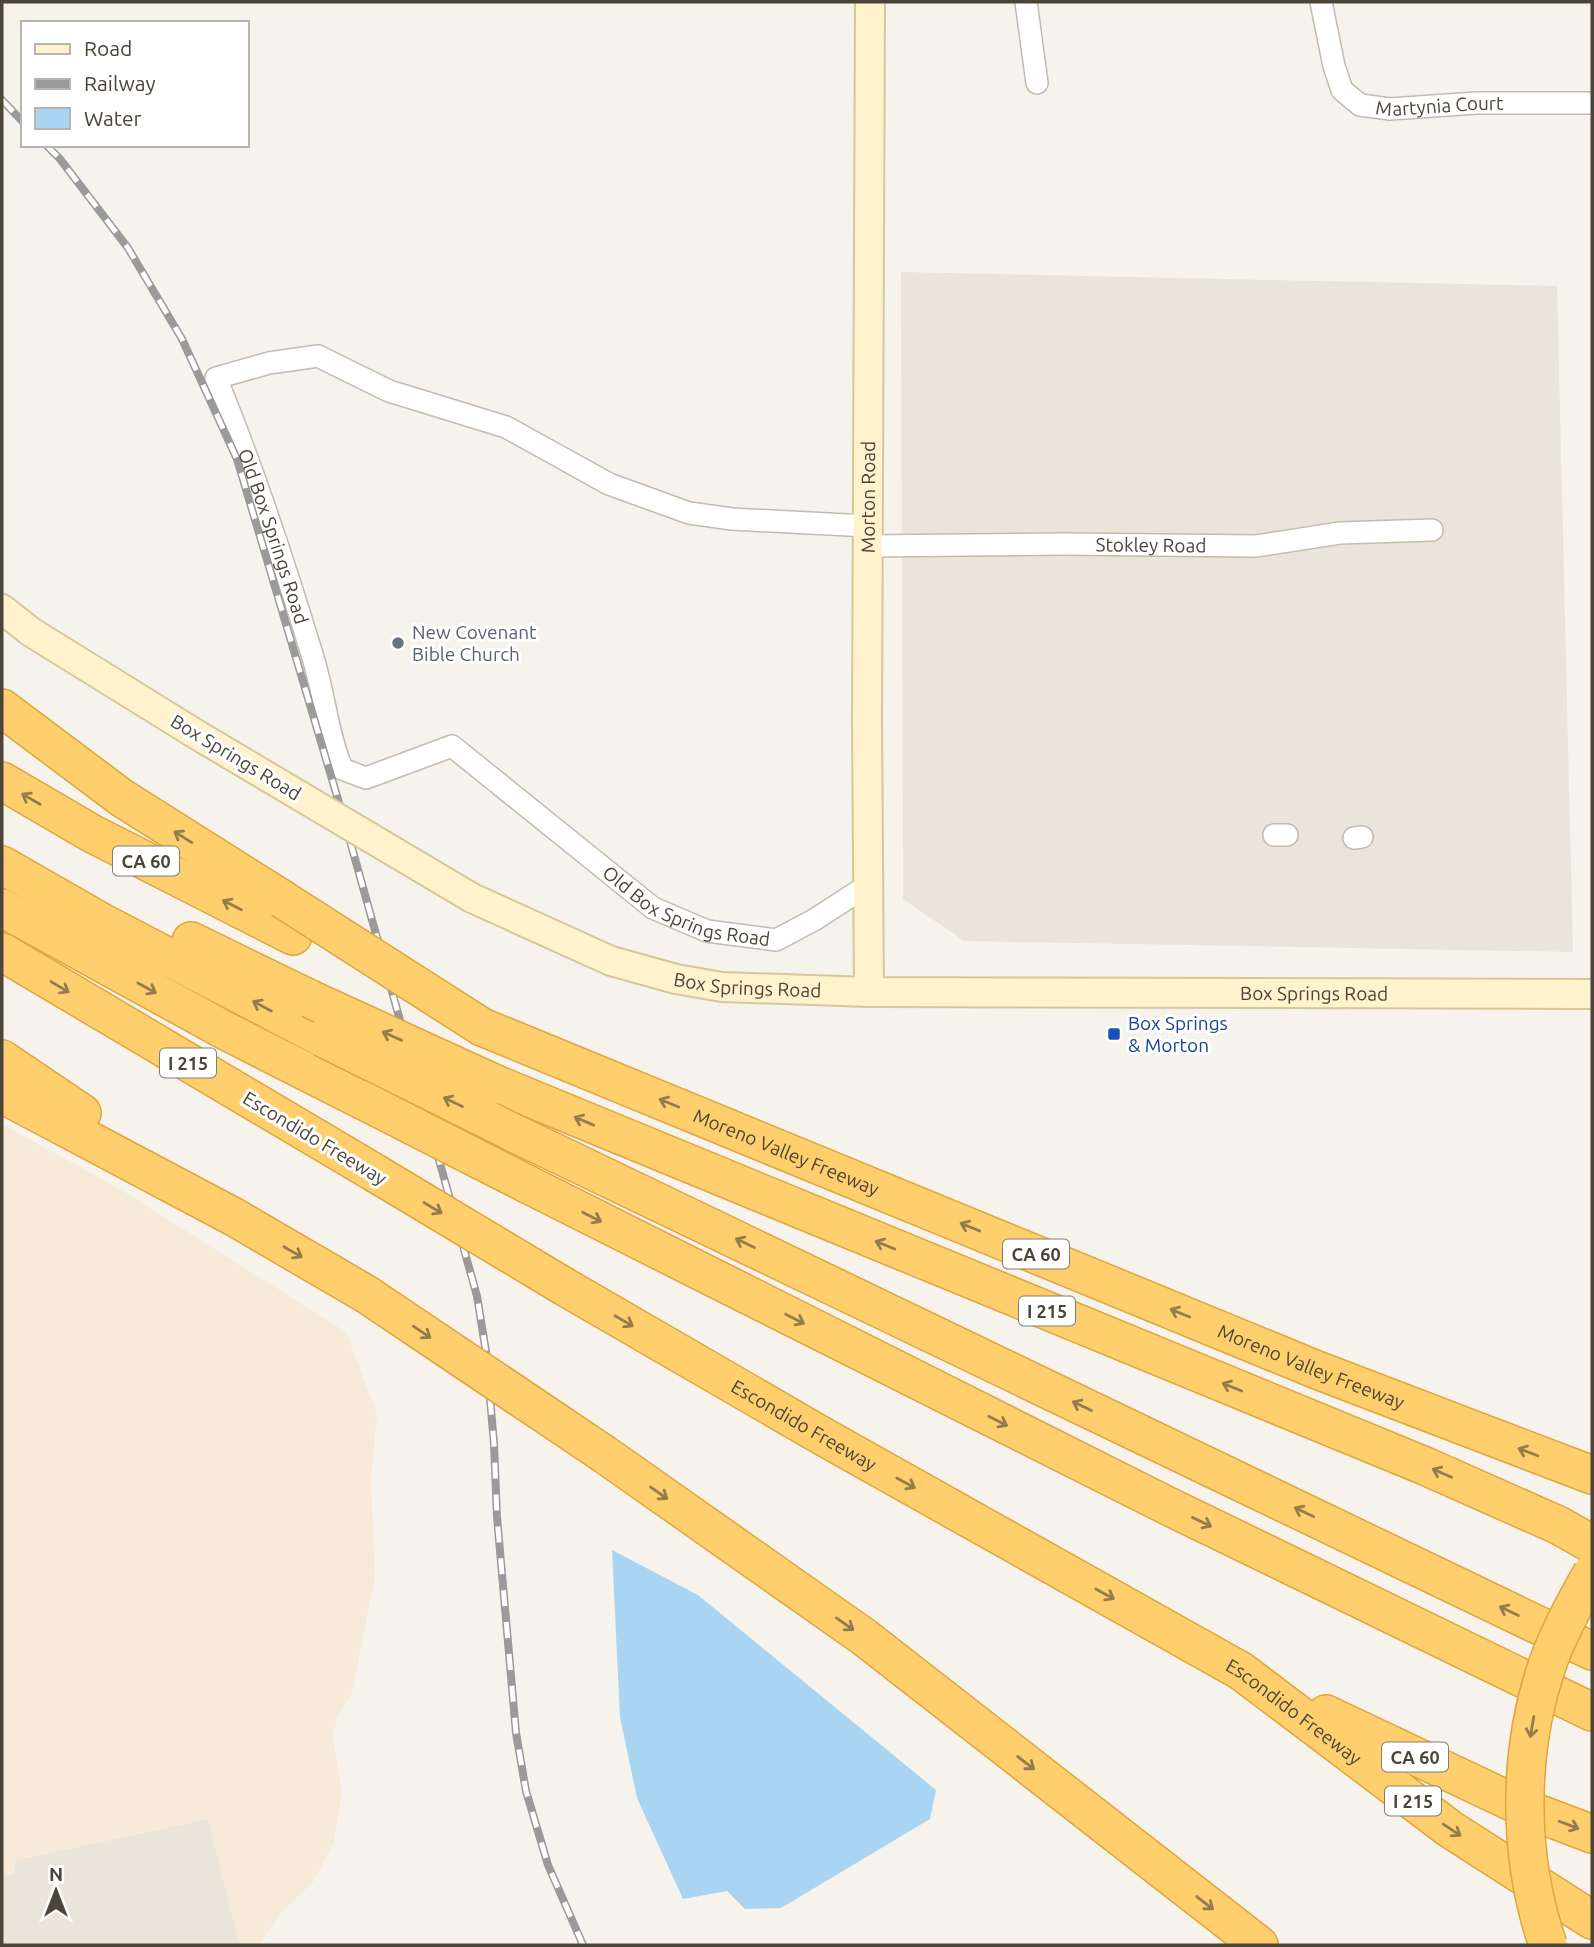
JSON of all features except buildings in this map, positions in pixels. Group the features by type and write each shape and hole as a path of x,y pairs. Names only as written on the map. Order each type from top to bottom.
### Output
{"highway":[{"path":"2,708 122,798 482,1027"},
{"name":"Moreno Valley Freeway","path":"2,781 91,833 293,936 482,1027 1317,1370 1592,1475"},
{"name":"I 215","path":"2,839 192,942 498,1085 1425,1466 1558,1525 1592,1544"},
{"path":"2,865 105,924 323,1038 514,1133 1592,1651"},
{"path":"2,908 226,1031 531,1186 1154,1499 1592,1712"},
{"name":"Escondido Freeway","path":"2,952 565,1287 824,1437 1241,1671 1450,1829 1592,1920"},
{"path":"2,1059 234,1217"},
{"path":"2,1094 234,1217 366,1294 604,1454 864,1637 1257,1944"},
{"path":"1548,1945 1529,1868 1526,1797 1528,1750 1540,1690 1550,1658 1592,1573"},
{"name":"CA 60","path":"1241,1671 1377,1740 1529,1810 1592,1834"}],"main road":[{"name":"Morton Road","path":"869,992 867,536 870,2"},
{"name":"Box Springs Road","path":"2,609 31,632 199,736 472,898 611,961 676,979 722,987 869,992 1592,994"}],"street":[{"path":"1026,2 1037,83"},
{"name":"Martynia Court","path":"1321,2 1334,66 1342,90 1360,105 1390,109 1476,103 1592,103"},
{"name":"Old Box Springs Road","path":"867,536 690,513 609,484 506,428 389,391 318,356 269,363 216,378 276,540 315,664 331,741 342,769 366,778 452,746 653,908 707,931 776,940 814,920 868,885"},
{"name":"Stokley Road","path":"867,536 1064,544 1256,547 1339,533 1432,530"}],"shaded area":[{"path":"901,272 1557,286 1573,952 964,941 903,899"},
{"path":"2,1124 118,1188 346,1332 377,1414 371,1481 375,1577 352,1693 337,1719 333,1735 342,1794 334,1842 313,1882 282,1912 259,1945 240,1945 208,1819 16,1860 13,1874 2,1876"},
{"path":"208,1819 240,1945 2,1945 2,1876 13,1874 16,1860"}],"water":[{"path":"612,1550 698,1595 936,1790 930,1819 781,1908 745,1909 727,1891 683,1899 637,1798 620,1717"}],"railway":[{"path":"2,100 21,120"},
{"path":"48,147 128,248 182,339 237,459 345,823 477,1296 486,1352 516,1733 526,1791 548,1865 583,1945"}],"place":[{"name":"New Covenant Bible Church","path":"398,643"},
{"name":"Box Springs & Morton","path":"1114,1034"}]}
